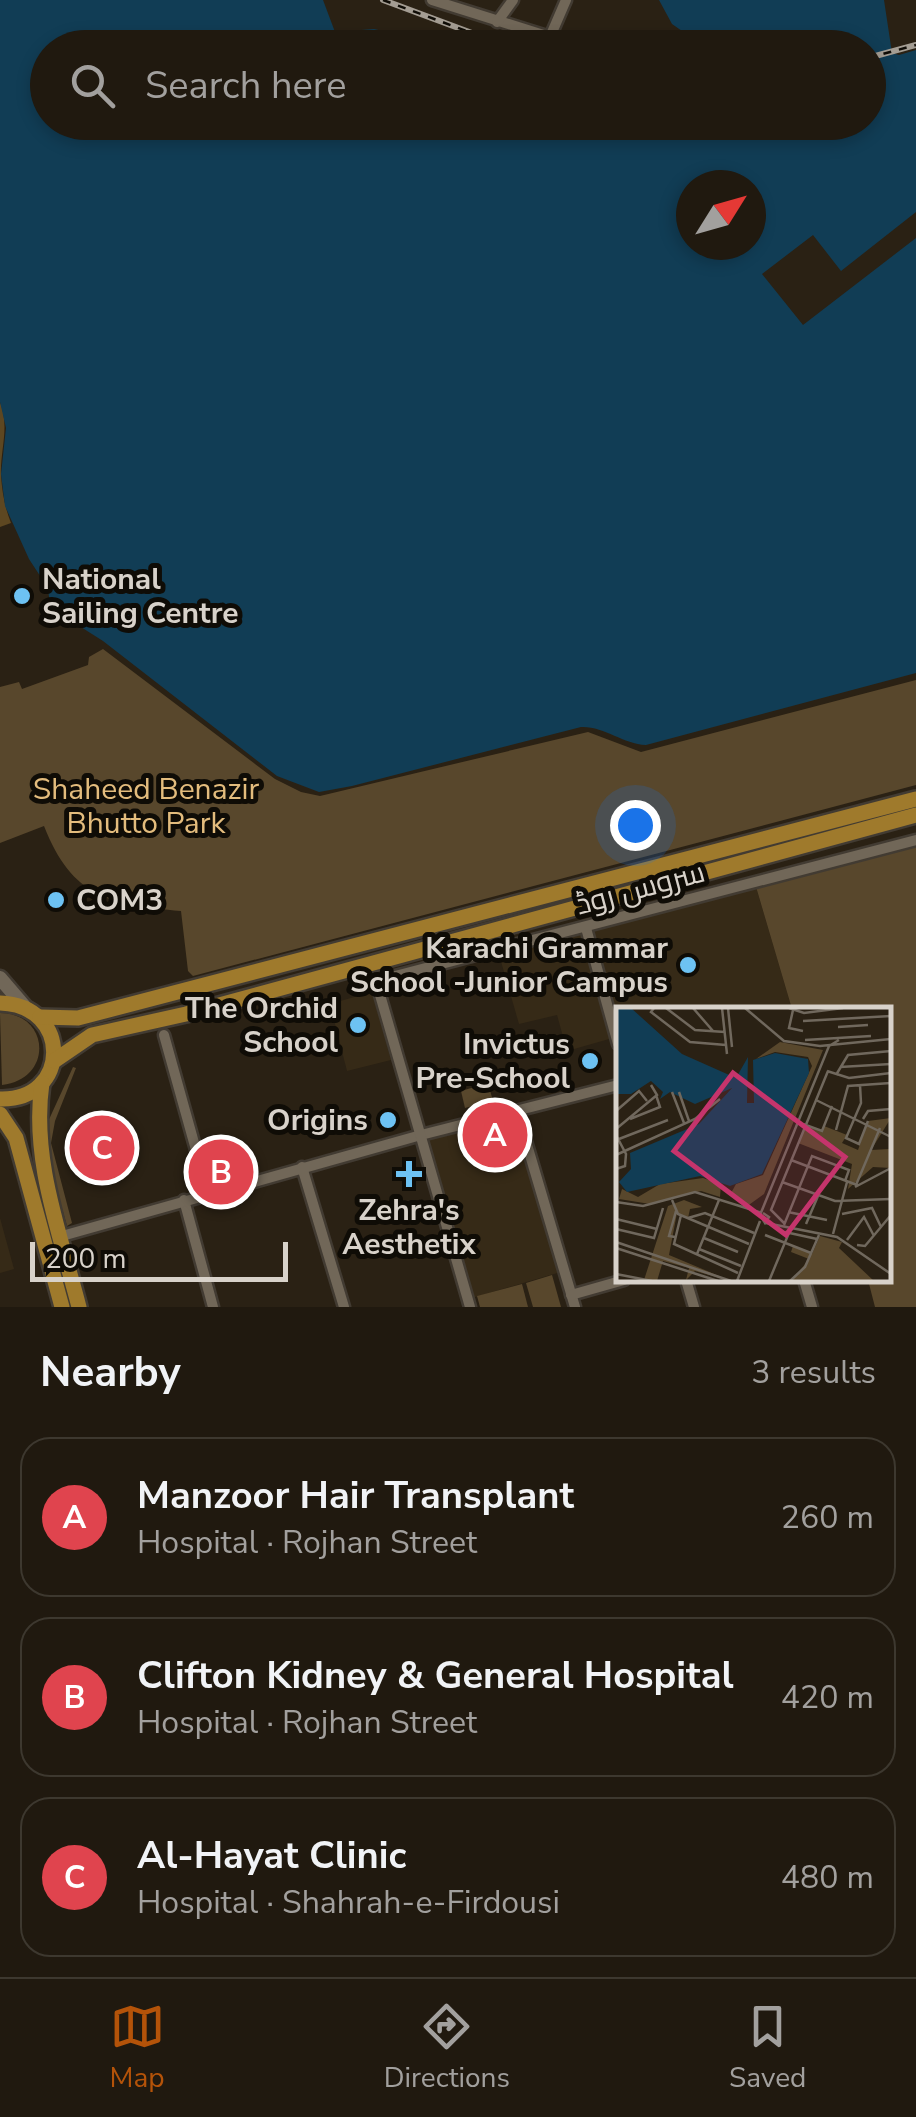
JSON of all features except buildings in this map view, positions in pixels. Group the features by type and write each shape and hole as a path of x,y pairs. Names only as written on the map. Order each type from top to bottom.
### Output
{"main road":[{"path":"40,1017 78,1018 916,799"},
{"path":"72,1306 62,1236 40,1153 38,1116 42,1083 54,1061 92,1035 186,1014 916,815"},
{"path":"0,978 50,1032 54,1061"},
{"path":"0,1003 24,1006"},
{"path":"0,1099 18,1098 42,1083"},
{"path":"0,1114 16,1138 72,1306"}],"street":[{"path":"432,0 525,30"},
{"path":"464,12 474,0"},
{"path":"497,22 512,0"},
{"path":"553,30 566,0"},
{"name":"سروس روڈ","path":"421,1134 376,981 916,840"},
{"path":"586,928 616,1037"},
{"path":"164,1035 208,1193"},
{"path":"62,1236 421,1134 616,1086"},
{"path":"517,1111 573,1301 619,1282"},
{"path":"421,1134 470,1307"},
{"path":"302,1168 344,1307"},
{"path":"184,1200 213,1307"},
{"path":"687,1282 694,1307"},
{"path":"805,1282 812,1307"}],"shaded area":[{"path":"0,402 4,429 1,481 11,523 0,527"},
{"name":"Karachi Grammar School -Junior Campus","path":"754,880 791,1007 616,1007 616,1037 567,1051 557,1015 519,1024 498,951"},
{"name":"The Orchid School","path":"372,992 391,1060 347,1071 330,1004"},
{"path":"517,1111 564,1271 465,1300 418,1136"},
{"path":"0,1218 14,1269 0,1273"}],"green space":[{"name":"Shaheed Benazir Bhutto Park","path":"103,649 275,779 320,796 588,732 641,752 916,680 916,785 193,976 188,971 181,911 134,905 97,893 67,869 44,826 0,843 0,687 19,682 22,689 88,665 89,657"},
{"path":"916,833 916,1307 875,1307 869,1282 891,1282 891,1007 791,1007 754,880"},
{"path":"0,1013 29,1023 39,1047 31,1071 2,1085"},
{"path":"73,1067 76,1068 55,1121 51,1143 72,1223 67,1226 46,1152 46,1126"},
{"path":"488,1083 493,1101 465,1108 461,1091"},
{"path":"552,1275 561,1307 533,1307 526,1283"},
{"path":"522,1284 528,1307 480,1307 477,1296"}],"water":[{"path":"0,0 323,0 334,30 30,30 30,140 886,140 886,30 681,30 672,24 659,0 884,0 892,53 916,50 916,212 841,271 813,235 762,274 803,325 916,238 916,673 646,745 581,727 319,792 277,776 103,641 73,622 55,621 48,588 29,559 5,506 1,474 6,428 0,402"}],"railway":[{"path":"383,0 464,30"},
{"path":"886,53 916,45"}],"place":[{"name":"National Sailing Centre","path":"22,596"},
{"name":"COM3","path":"56,900"},
{"name":"Karachi Grammar School -Junior Campus","path":"688,965"},
{"name":"The Orchid School","path":"358,1025"},
{"name":"Invictus Pre-School","path":"590,1061"},
{"name":"Origins","path":"388,1120"},
{"name":"Manzoor Hair Transplant","path":"495,1135"},
{"name":"Al-Hayat Clinic","path":"102,1148"},
{"name":"Clifton Kidney & General Hospital","path":"221,1172"},
{"name":"Zehra's Aesthetix","path":"409,1174"}]}
